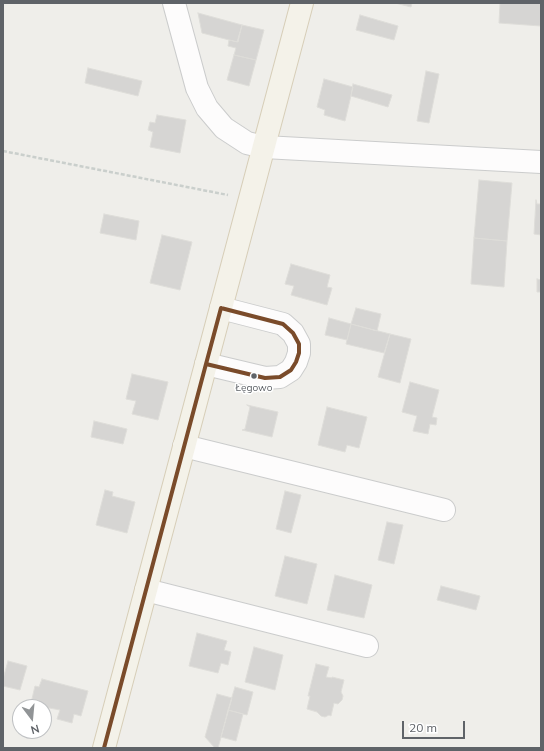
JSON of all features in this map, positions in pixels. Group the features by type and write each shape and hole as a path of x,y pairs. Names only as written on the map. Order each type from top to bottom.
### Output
{"main road":[{"path":"104,748 302,3"}],"street":[{"path":"174,3 198,88 207,108 224,128 247,143 264,147 541,162"},
{"path":"206,364 265,378 280,377 291,370 299,353 299,344 294,333 283,324 221,308"},
{"path":"184,446 444,510"},
{"path":"146,590 367,646"}],"path":[{"path":"3,151 37,159 250,199"}],"building":[{"path":"395,3 412,3 411,7"},
{"path":"500,3 541,3 541,26 499,23"},
{"path":"198,13 242,25 237,42 202,33"},
{"path":"360,15 398,26 394,40 356,30"},
{"path":"242,25 264,30 256,60 234,55 236,48 228,46 229,40 238,42"},
{"path":"234,55 256,60 249,86 227,80"},
{"path":"88,68 142,81 138,96 85,83"},
{"path":"426,71 439,74 429,123 417,121"},
{"path":"324,79 353,87 345,121 324,115 325,110 317,107"},
{"path":"353,84 392,95 388,107 351,96"},
{"path":"157,115 186,120 180,153 150,147 153,132 148,130 150,122 155,123"},
{"path":"479,180 512,183 507,241 474,238"},
{"path":"536,200 537,204 541,204 541,235 534,234"},
{"path":"104,214 139,221 136,240 100,233"},
{"path":"162,235 192,242 180,290 150,283"},
{"path":"474,238 507,241 504,287 471,284"},
{"path":"291,264 330,275 327,287 332,288 327,305 291,295 294,286 285,284"},
{"path":"537,279 541,280 541,292 537,292"},
{"path":"356,308 381,314 377,331 351,324"},
{"path":"329,318 351,324 347,340 325,335"},
{"path":"351,324 390,334 384,353 346,344"},
{"path":"390,334 411,339 400,383 378,377"},
{"path":"132,374 168,382 158,420 132,414 136,401 126,399"},
{"path":"410,382 439,390 432,417 437,418 436,425 430,424 428,434 413,431 417,416 402,412"},
{"path":"247,405 278,412 272,437 242,430 245,429 250,407"},
{"path":"327,407 367,417 359,448 347,445 345,452 318,445"},
{"path":"94,421 127,429 123,444 91,437"},
{"path":"105,490 113,492 112,496 135,502 127,533 96,525"},
{"path":"285,491 301,495 291,533 276,529"},
{"path":"387,522 403,525 394,564 378,560"},
{"path":"285,556 317,564 307,604 275,596"},
{"path":"335,575 372,585 364,618 327,610"},
{"path":"441,586 480,596 476,610 437,600"},
{"path":"197,633 227,641 224,650 231,652 228,665 221,663 218,673 189,666"},
{"path":"254,647 283,655 275,690 245,682"},
{"path":"8,661 27,666 20,690 3,686 3,679"},
{"path":"316,664 329,667 326,677 344,680 341,692 343,696 342,700 338,704 334,703 331,716 321,716 317,712 307,709 310,696 308,696"},
{"path":"42,679 88,691 81,716 74,714 72,723 57,719 60,710 52,708 52,699 32,699 35,686 39,687"},
{"path":"235,687 253,692 247,715 228,710"},
{"path":"217,694 232,698 218,748 215,748 205,737"},
{"path":"228,710 243,714 236,741 221,737"}],"transit line":[{"path":"221,308 283,324 293,333 299,344 299,353 291,370 280,377 265,378 206,364 221,308"},
{"path":"104,748 206,364"}],"place":[{"name":"Łęgowo","path":"254,376"}]}
